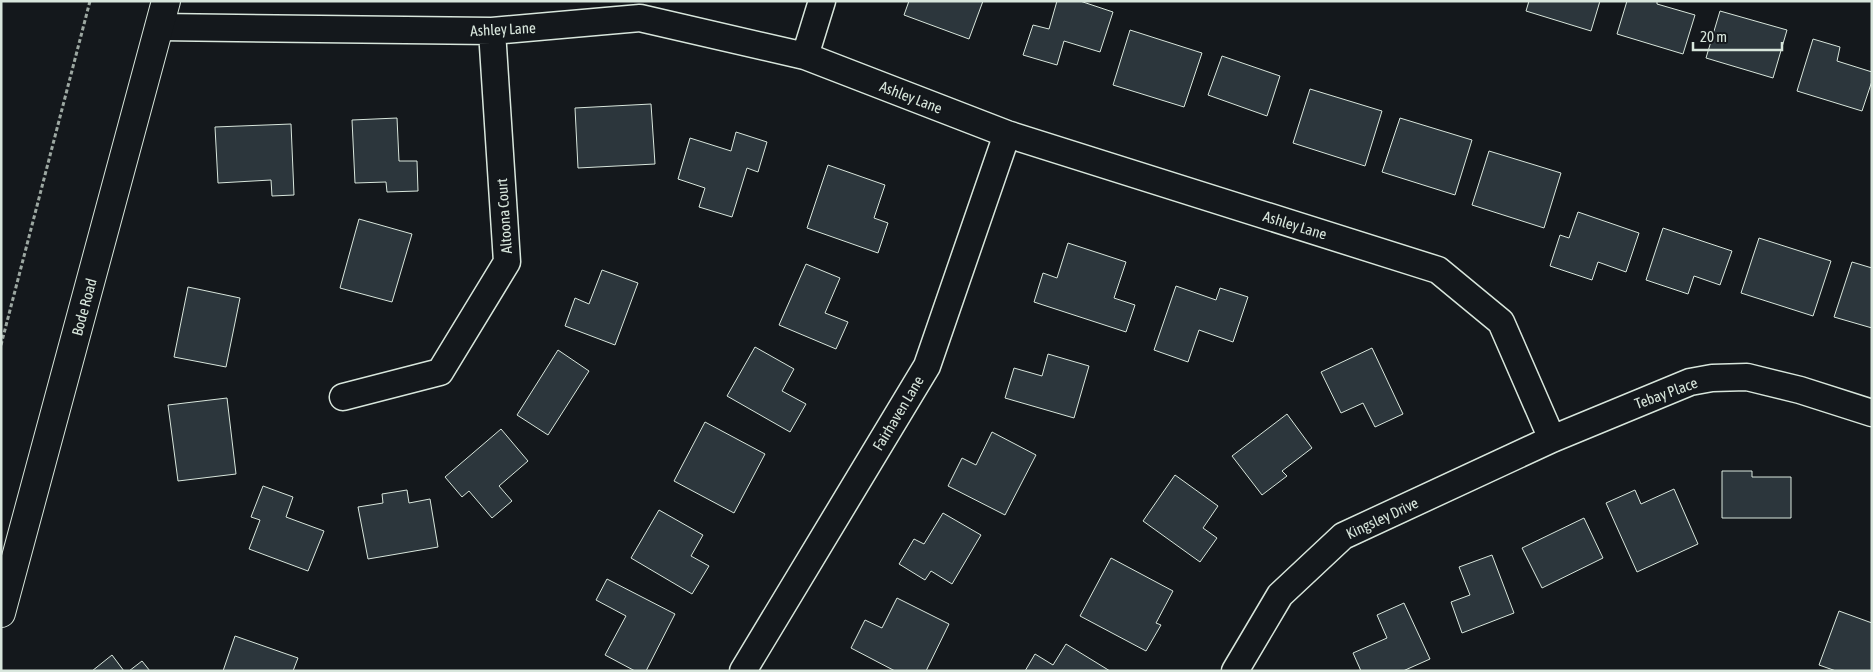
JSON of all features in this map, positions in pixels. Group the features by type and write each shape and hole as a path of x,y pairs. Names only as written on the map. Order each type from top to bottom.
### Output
{"street":[{"name":"Bode Road","path":"1,613 166,1"},
{"path":"805,56 822,1"},
{"name":"Ashley Lane","path":"159,28 492,31 640,18 805,56 1006,134 1438,270 1501,322 1552,439"},
{"name":"Altoona Court","path":"343,397 440,372 507,262 492,31"},
{"name":"Fairhaven Lane","path":"743,671 927,366 1006,134"},
{"name":"Tebay Place","path":"1552,439 1690,382 1712,378 1747,377 1872,413"},
{"name":"Kingsley Drive","path":"1234,671 1280,595 1343,536 1552,439"}],"path":[{"path":"1,345 90,1"}],"building":[{"path":"909,1 983,1 969,39 904,15"},
{"path":"1057,1 1080,1 1113,12 1100,52 1064,41 1057,65 1023,55 1033,25 1049,29"},
{"path":"1529,1 1600,1 1591,31 1526,11"},
{"path":"1627,1 1657,1 1657,4 1695,15 1683,54 1617,34"},
{"path":"1720,11 1787,30 1773,78 1706,58"},
{"path":"1130,30 1202,53 1184,107 1113,85"},
{"path":"1813,39 1840,47 1837,61 1872,72 1872,81 1862,111 1797,91"},
{"path":"1222,56 1280,76 1267,116 1208,95"},
{"path":"1310,89 1382,111 1365,166 1293,143"},
{"path":"651,104 655,164 578,168 575,108"},
{"path":"397,118 399,161 417,161 418,191 387,192 386,182 355,183 352,120"},
{"path":"1400,118 1472,140 1455,195 1382,172"},
{"path":"291,124 294,195 272,196 271,180 218,183 215,127"},
{"path":"736,132 767,142 758,172 747,168 732,217 699,207 705,188 678,179 690,138 731,151"},
{"path":"1489,151 1561,173 1544,228 1472,205"},
{"path":"828,165 885,185 874,218 888,223 878,253 807,228"},
{"path":"1578,212 1639,233 1626,272 1598,262 1592,280 1550,266 1560,235 1569,238"},
{"path":"359,219 412,234 392,302 340,288"},
{"path":"1663,228 1732,251 1720,285 1694,276 1688,294 1646,280"},
{"path":"1759,238 1831,261 1813,316 1741,293"},
{"path":"1068,243 1126,262 1114,298 1135,305 1126,332 1034,302 1043,273 1057,278"},
{"path":"1852,262 1872,268 1872,328 1834,317"},
{"path":"806,264 840,278 825,313 848,322 836,349 779,325"},
{"path":"602,270 638,283 615,345 565,326 575,298 589,304"},
{"path":"1176,286 1216,300 1220,288 1248,297 1233,342 1199,330 1188,362 1154,350"},
{"path":"188,287 240,298 226,367 174,357"},
{"path":"755,347 794,369 782,391 806,404 790,432 727,396"},
{"path":"1372,348 1403,414 1375,427 1363,403 1341,413 1321,372"},
{"path":"558,350 589,371 548,435 517,415"},
{"path":"1048,354 1089,366 1074,418 1005,398 1014,368 1042,376"},
{"path":"227,398 236,474 178,481 168,405"},
{"path":"1287,414 1312,448 1282,471 1287,476 1262,495 1232,456"},
{"path":"705,422 765,454 734,513 674,481"},
{"path":"501,429 528,461 499,486 512,501 492,518 469,491 462,497 445,477"},
{"path":"992,432 1036,455 1005,515 948,486 962,458 976,465"},
{"path":"1722,471 1752,471 1752,477 1791,477 1791,518 1722,518"},
{"path":"1175,475 1218,506 1203,528 1217,538 1200,562 1143,521"},
{"path":"263,486 293,497 286,517 324,531 308,571 249,549 260,520 251,517"},
{"path":"1674,489 1698,544 1637,572 1606,503 1635,490 1641,504"},
{"path":"407,490 409,503 430,499 438,547 368,559 358,507 383,503 382,494"},
{"path":"659,510 703,535 691,556 709,566 692,594 631,558"},
{"path":"943,513 981,535 952,584 931,571 925,580 899,564 914,539 924,544"},
{"path":"1584,518 1603,558 1542,588 1522,548"},
{"path":"1492,555 1514,613 1462,633 1451,602 1470,595 1459,567"},
{"path":"1111,558 1173,591 1156,623 1161,625 1146,651 1080,616"},
{"path":"607,579 675,614 646,671 635,671 605,655 626,616 596,600"},
{"path":"897,598 949,624 926,671 895,671 851,648 865,620 882,628"},
{"path":"1404,603 1430,659 1403,671 1361,671 1353,653 1387,638 1377,615"},
{"path":"1839,611 1872,623 1872,671 1836,671 1819,665"},
{"path":"235,636 298,658 293,671 223,671"},
{"path":"1066,644 1110,671 1025,671 1035,654 1053,665"},
{"path":"112,655 124,671 92,671"},
{"path":"142,661 150,671 129,671"}]}
